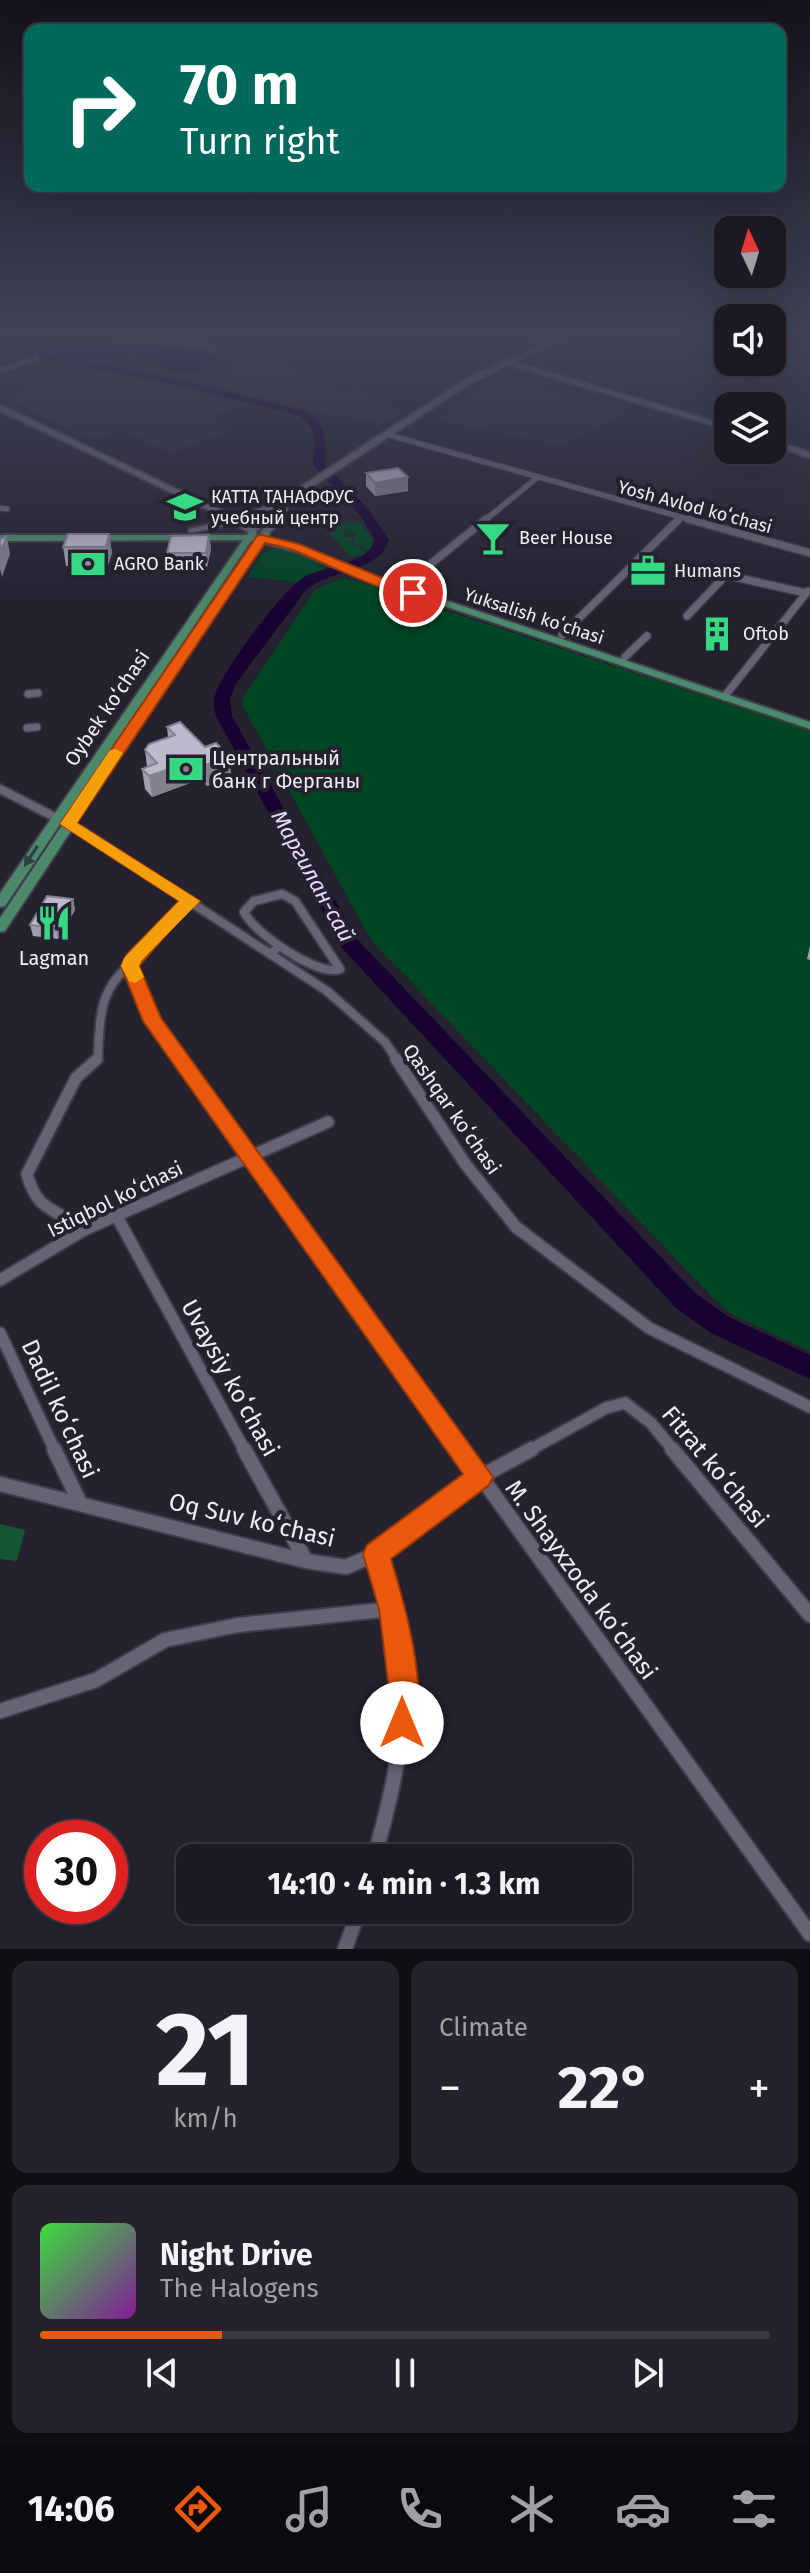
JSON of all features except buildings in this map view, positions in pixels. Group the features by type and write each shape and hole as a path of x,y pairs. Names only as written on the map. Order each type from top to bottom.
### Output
{"main road":[{"name":"Yuksalish koʻchasi","path":"38,426 237,521 257,535 727,694 810,718"},
{"path":"0,535 257,535 324,479 380,444 402,426"},
{"path":"786,440 810,448"},
{"path":"786,447 810,455"},
{"path":"192,531 237,521 324,479"},
{"path":"257,535 289,498"},
{"path":"0,535 192,531 257,535"},
{"name":"Oybek ko‘chasi","path":"0,903 62,821 257,535"},
{"name":"Yuksalish koʻchasi","path":"365,574 406,584 562,635 810,726"},
{"name":"Oybek ko‘chasi","path":"0,928 62,821"}],"street":[{"name":"Yosh Avlod koʻchasi","path":"389,435 810,553"},
{"path":"406,584 538,477"},
{"path":"562,635 681,517"},
{"path":"467,524 477,527"},
{"path":"687,616 726,575 808,591 727,694"},
{"path":"625,657 647,636"},
{"path":"28,694 38,693"},
{"path":"27,728 37,727"},
{"name":"Qashqar koʻchasi","path":"0,789 62,821 275,950 385,1042 466,1165 516,1227 649,1328 810,1407"},
{"path":"282,894 295,901 340,969 331,974 323,973 300,954 275,950 251,926 244,912 254,901 282,894"},
{"path":"84,1230 73,1219 32,1193 27,1174 76,1078 98,1058 104,995 119,972 130,966 133,958 178,910 191,901"},
{"name":"M. Shayxzoda koʻchasi","path":"130,966 153,1021 810,1934"},
{"name":"Istiqbol koʻchasi","path":"0,1280 84,1230 328,1122"},
{"name":"Uvaysiy koʻchasi","path":"116,1215 306,1561"},
{"name":"Dadil koʻchasi","path":"0,1333 80,1503"},
{"name":"Fitrat koʻchasi","path":"480,1477 606,1408 625,1403 651,1423 810,1615"},
{"name":"Oq Suv koʻchasi","path":"0,1484 306,1561 346,1567 376,1554 480,1477"},
{"path":"376,1554 392,1609 404,1698 401,1748 378,1844"},
{"path":"0,1711 96,1680 165,1640 238,1625 392,1609"},
{"path":"345,1949 354,1924"}],"shaded area":[{"path":"66,426 236,428 172,453 120,430 95,439"},
{"path":"465,426 599,426 563,445"}],"green space":[{"path":"337,523 360,523 372,539 371,551 353,543 356,534 342,529 341,524 341,530 353,534 346,533 344,537 354,537 351,543 369,553 351,557 326,529"},
{"path":"272,549 287,549 327,568 298,582 248,577 262,554"},
{"path":"340,579 354,580 810,731 810,1351 731,1314 713,1298 371,940 242,705 242,699 315,590"},
{"path":"0,1524 25,1530 17,1561 0,1559"}],"waterway":[{"name":"Маргилан-сай","path":"316,426 320,436 319,465 373,523 382,540 380,547 364,559 309,580 301,587 229,682 222,698 224,716 349,943 686,1301 720,1325 810,1367"}],"slow traffic":[{"path":"116,753 68,824 191,901 178,910 133,958 130,966 135,977"}],"place":[{"name":"КАТТА ТАНАФФУС учебный центр","path":"185,507"},
{"name":"Beer House","path":"493,538"},
{"name":"AGRO Bank","path":"88,564"},
{"name":"Humans","path":"648,571"},
{"name":"Oftob","path":"717,634"},
{"name":"Центральный банк г Ферганы","path":"186,769"},
{"name":"Lagman","path":"54,923"}],"route":[{"path":"402,1723 404,1698 392,1609 376,1554 480,1477 153,1021 130,966 133,958 178,910 191,901 68,824 262,539 295,546 361,575 413,593"}]}
